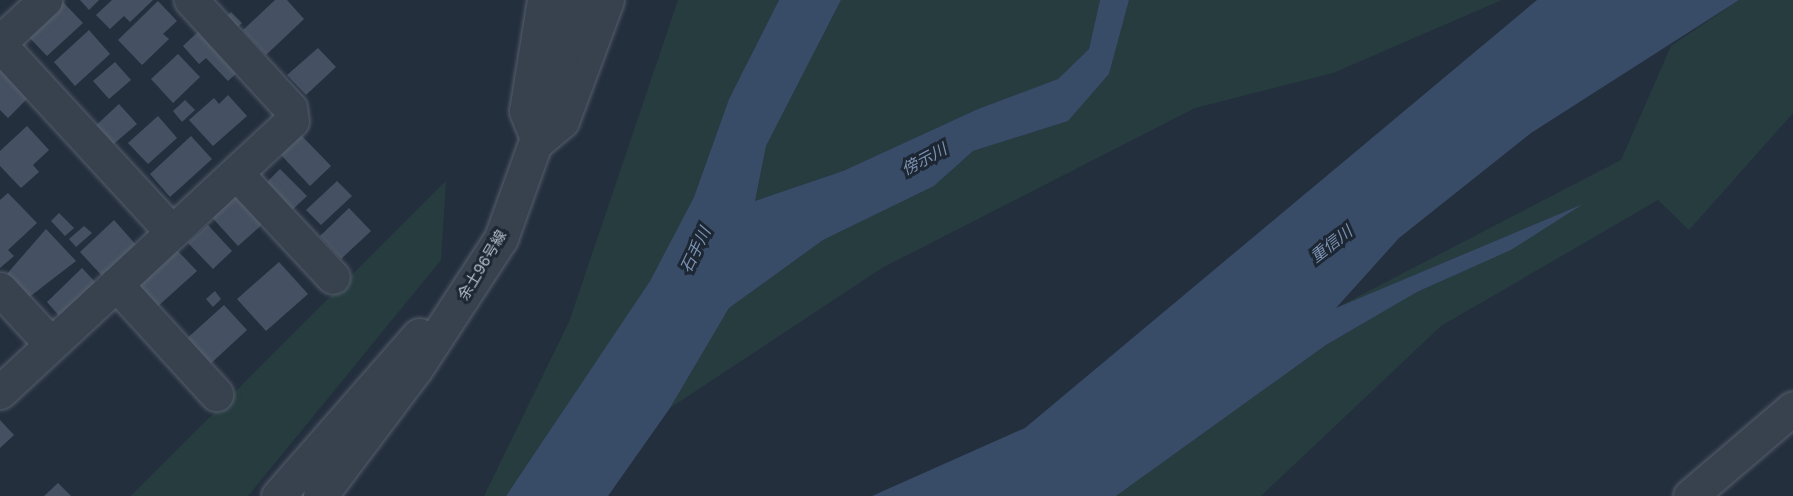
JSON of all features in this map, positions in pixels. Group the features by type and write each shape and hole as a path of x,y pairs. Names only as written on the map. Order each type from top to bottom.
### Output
{"street":[{"path":"45,0 0,43 172,232"},
{"path":"0,392 292,121 290,108 191,0"},
{"path":"544,0 526,111 538,141 562,121 607,0"},
{"name":"余土96号線","path":"320,496 460,303 501,238 538,141 573,0"},
{"path":"236,173 333,277"},
{"path":"116,284 216,394"},
{"path":"0,289 51,344"},
{"path":"278,496 424,329 460,303"},
{"path":"1690,496 1793,408"}],"green space":[{"path":"678,0 779,0 729,99 694,197 650,281 506,496 484,496 569,322"},
{"path":"841,0 1100,0 1089,49 1058,79 978,109 843,171 755,201 766,146"},
{"path":"1129,0 1502,0 1333,73 1195,108 882,268 670,408 729,308 823,240 934,186 973,151 1068,121 1109,74"},
{"path":"1739,0 1793,0 1793,113 1689,230 1658,200 1441,326 1261,496 1116,496 1326,345 1417,292 1511,250 1578,206 1334,309 1621,160 1671,46"},
{"path":"446,181 441,260 248,496 131,496"}],"water":[{"path":"779,0 841,0 766,146 755,201 843,171 978,109 1058,79 1089,49 1100,0 1129,0 1109,74 1068,121 973,151 934,186 823,240 729,308 670,408 608,496 506,496 650,281 694,197 729,99"},
{"name":"重信川","path":"1537,0 1739,0 1531,133 1399,238 1336,308 1583,204 1511,250 1417,292 1326,345 1116,496 872,496 1025,428"}],"building":[{"path":"61,0 83,23 47,56 25,33"},
{"path":"80,0 99,0 89,10"},
{"path":"112,0 153,0 130,22 124,16 110,29 96,15"},
{"path":"275,0 287,0 304,19 266,55 243,30"},
{"path":"158,1 177,21 163,34 169,39 142,65 118,40"},
{"path":"231,12 242,23 231,33 220,23"},
{"path":"202,28 240,70 228,81 206,58 199,64 183,46"},
{"path":"89,30 110,54 75,86 54,62"},
{"path":"318,48 336,67 306,95 287,75"},
{"path":"178,54 200,77 173,103 151,79"},
{"path":"115,62 131,80 109,99 93,81"},
{"path":"0,70 28,98 8,118 0,110"},
{"path":"228,95 247,116 213,146 189,120 214,98 219,104"},
{"path":"185,100 195,110 182,122 173,111"},
{"path":"119,104 137,124 109,148 92,129"},
{"path":"158,116 177,138 148,164 128,143"},
{"path":"27,126 49,150 33,165 39,172 21,188 0,166 0,151"},
{"path":"301,135 331,166 310,186 281,155"},
{"path":"191,136 212,159 170,197 150,174"},
{"path":"280,169 307,196 290,212 263,186"},
{"path":"337,181 352,196 321,225 306,210"},
{"path":"232,188 264,223 238,246 207,212"},
{"path":"8,193 37,223 8,250 14,256 0,268 0,200"},
{"path":"349,208 371,231 341,259 320,236"},
{"path":"59,213 74,228 65,236 51,221"},
{"path":"114,220 138,247 104,278 80,252"},
{"path":"208,225 232,251 213,269 188,243"},
{"path":"84,226 92,233 76,247 69,239"},
{"path":"46,229 76,261 28,298 6,275"},
{"path":"173,246 197,271 157,307 134,281"},
{"path":"279,262 308,294 266,331 237,299"},
{"path":"82,268 98,285 61,318 47,302"},
{"path":"215,291 221,299 213,307 206,299"},
{"path":"224,305 247,330 207,367 184,341"},
{"path":"0,420 14,435 0,448"},
{"path":"58,483 71,496 44,496"}],"water label":[{"name":"傍示川","path":"924,159"},
{"name":"石手川","path":"695,250"}]}
